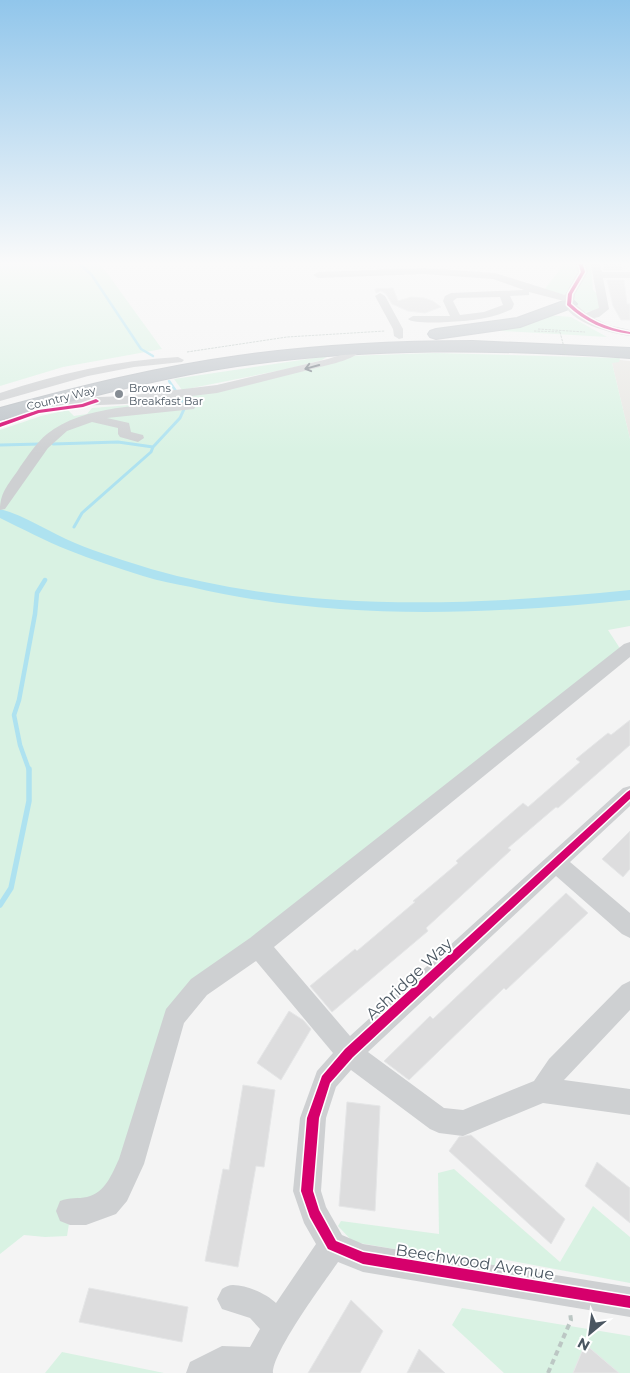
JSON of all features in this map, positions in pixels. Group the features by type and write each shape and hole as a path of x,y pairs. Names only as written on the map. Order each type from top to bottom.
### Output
{"highway":[{"path":"425,335 489,326"},
{"name":"Country Way","path":"1,396 178,360 318,341 425,335 505,336 630,343"},
{"name":"Country Way","path":"0,414 33,404 156,376 218,364 315,352 357,349 499,347 581,349 630,353"}],"street":[{"path":"396,326 399,336"},
{"path":"603,326 610,330 630,333"},
{"path":"33,404 163,396 217,389 295,371 347,356 357,349"},
{"path":"2,504 39,451 62,429 112,413 184,406"},
{"path":"93,418 124,426 124,434 138,438"},
{"path":"70,1211 86,1211 106,1204 117,1191 131,1164 174,1017 199,987 258,946 629,650"},
{"name":"Ashridge Way","path":"328,1238 314,1213 306,1191 313,1118 326,1080 349,1053 630,794"},
{"path":"555,862 630,927"},
{"path":"258,946 349,1053 439,1120 464,1123 543,1090 630,1102"},
{"path":"543,1090 558,1068 630,993"},
{"path":"201,1373 222,1361 258,1368 278,1327 328,1238"},
{"name":"Beechwood Avenue","path":"328,1238 363,1258 630,1302"},
{"path":"232,1299 259,1306 278,1327"}],"path":[{"path":"566,355 560,332 532,329 589,332"},
{"path":"548,1373 570,1320 567,1292"}],"shaded area":[{"path":"611,359 630,361 630,439 612,363"}],"green space":[{"path":"0,326 145,326 162,349 63,367 0,386"},
{"path":"502,326 587,326 607,337 486,330"},
{"path":"435,353 620,358 619,362 612,363 630,439 630,626 608,630 623,653 174,1017 117,1191 71,1211 67,1236 45,1237 24,1235 0,1254 0,430 41,416 68,410 74,416 87,414 92,408 181,401 178,394 347,356"},
{"path":"328,356 322,360 287,369 182,390 174,379"},
{"path":"454,1169 560,1262 593,1206 630,1237 630,1283 496,1258 495,1266 353,1242 338,1226 341,1221 439,1234 438,1173"},
{"path":"462,1308 630,1336 630,1373 618,1373 585,1344 573,1373 504,1373 452,1325"},
{"path":"62,1352 164,1373 45,1373"}],"building":[{"path":"630,720 630,745 558,808 556,807 508,848 511,850 426,928 428,931 332,1012 310,986 355,949 357,951 415,902 413,901 458,863 456,861 523,803 528,807 580,762 576,759 608,733 611,735"},
{"path":"630,831 630,869 623,877 602,859"},
{"path":"566,893 588,913 506,990 504,988 409,1080 384,1061 430,1016 433,1019"},
{"path":"289,1011 303,1020 311,1029 281,1080 257,1063"},
{"path":"243,1085 275,1090 264,1167 256,1166 238,1267 205,1261 223,1169 229,1170"},
{"path":"347,1102 380,1106 375,1211 339,1206"},
{"path":"471,1135 565,1219 551,1244 449,1151 459,1137"},
{"path":"597,1162 630,1188 630,1223 585,1186"},
{"path":"89,1288 188,1307 182,1342 79,1322"},
{"path":"351,1300 383,1331 360,1373 308,1373"},
{"path":"585,1344 619,1373 573,1373"},
{"path":"419,1349 445,1373 407,1373"}],"waterway":[{"path":"126,326 141,349 153,356"},
{"path":"169,381 178,394"},
{"path":"153,447 180,418 185,407 177,393"},
{"path":"53,444 118,442 153,447"},
{"path":"0,445 40,444"},
{"path":"74,527 82,513 151,452 153,447"},
{"path":"0,513 72,547 148,573 227,591 308,602 389,607 471,607 551,603 630,595"},
{"path":"29,770 20,745 14,715 19,700 35,614 37,593 45,580"},
{"path":"0,905 11,888 29,801 29,770"}],"cycle path":[{"path":"603,326 630,333"},
{"path":"0,425 38,412 83,405 96,401"},
{"path":"630,794 349,1053 326,1080 313,1118 307,1191 314,1213 332,1245 363,1258 630,1302"}],"place":[{"name":"Browns Breakfast Bar","path":"119,394"}]}
